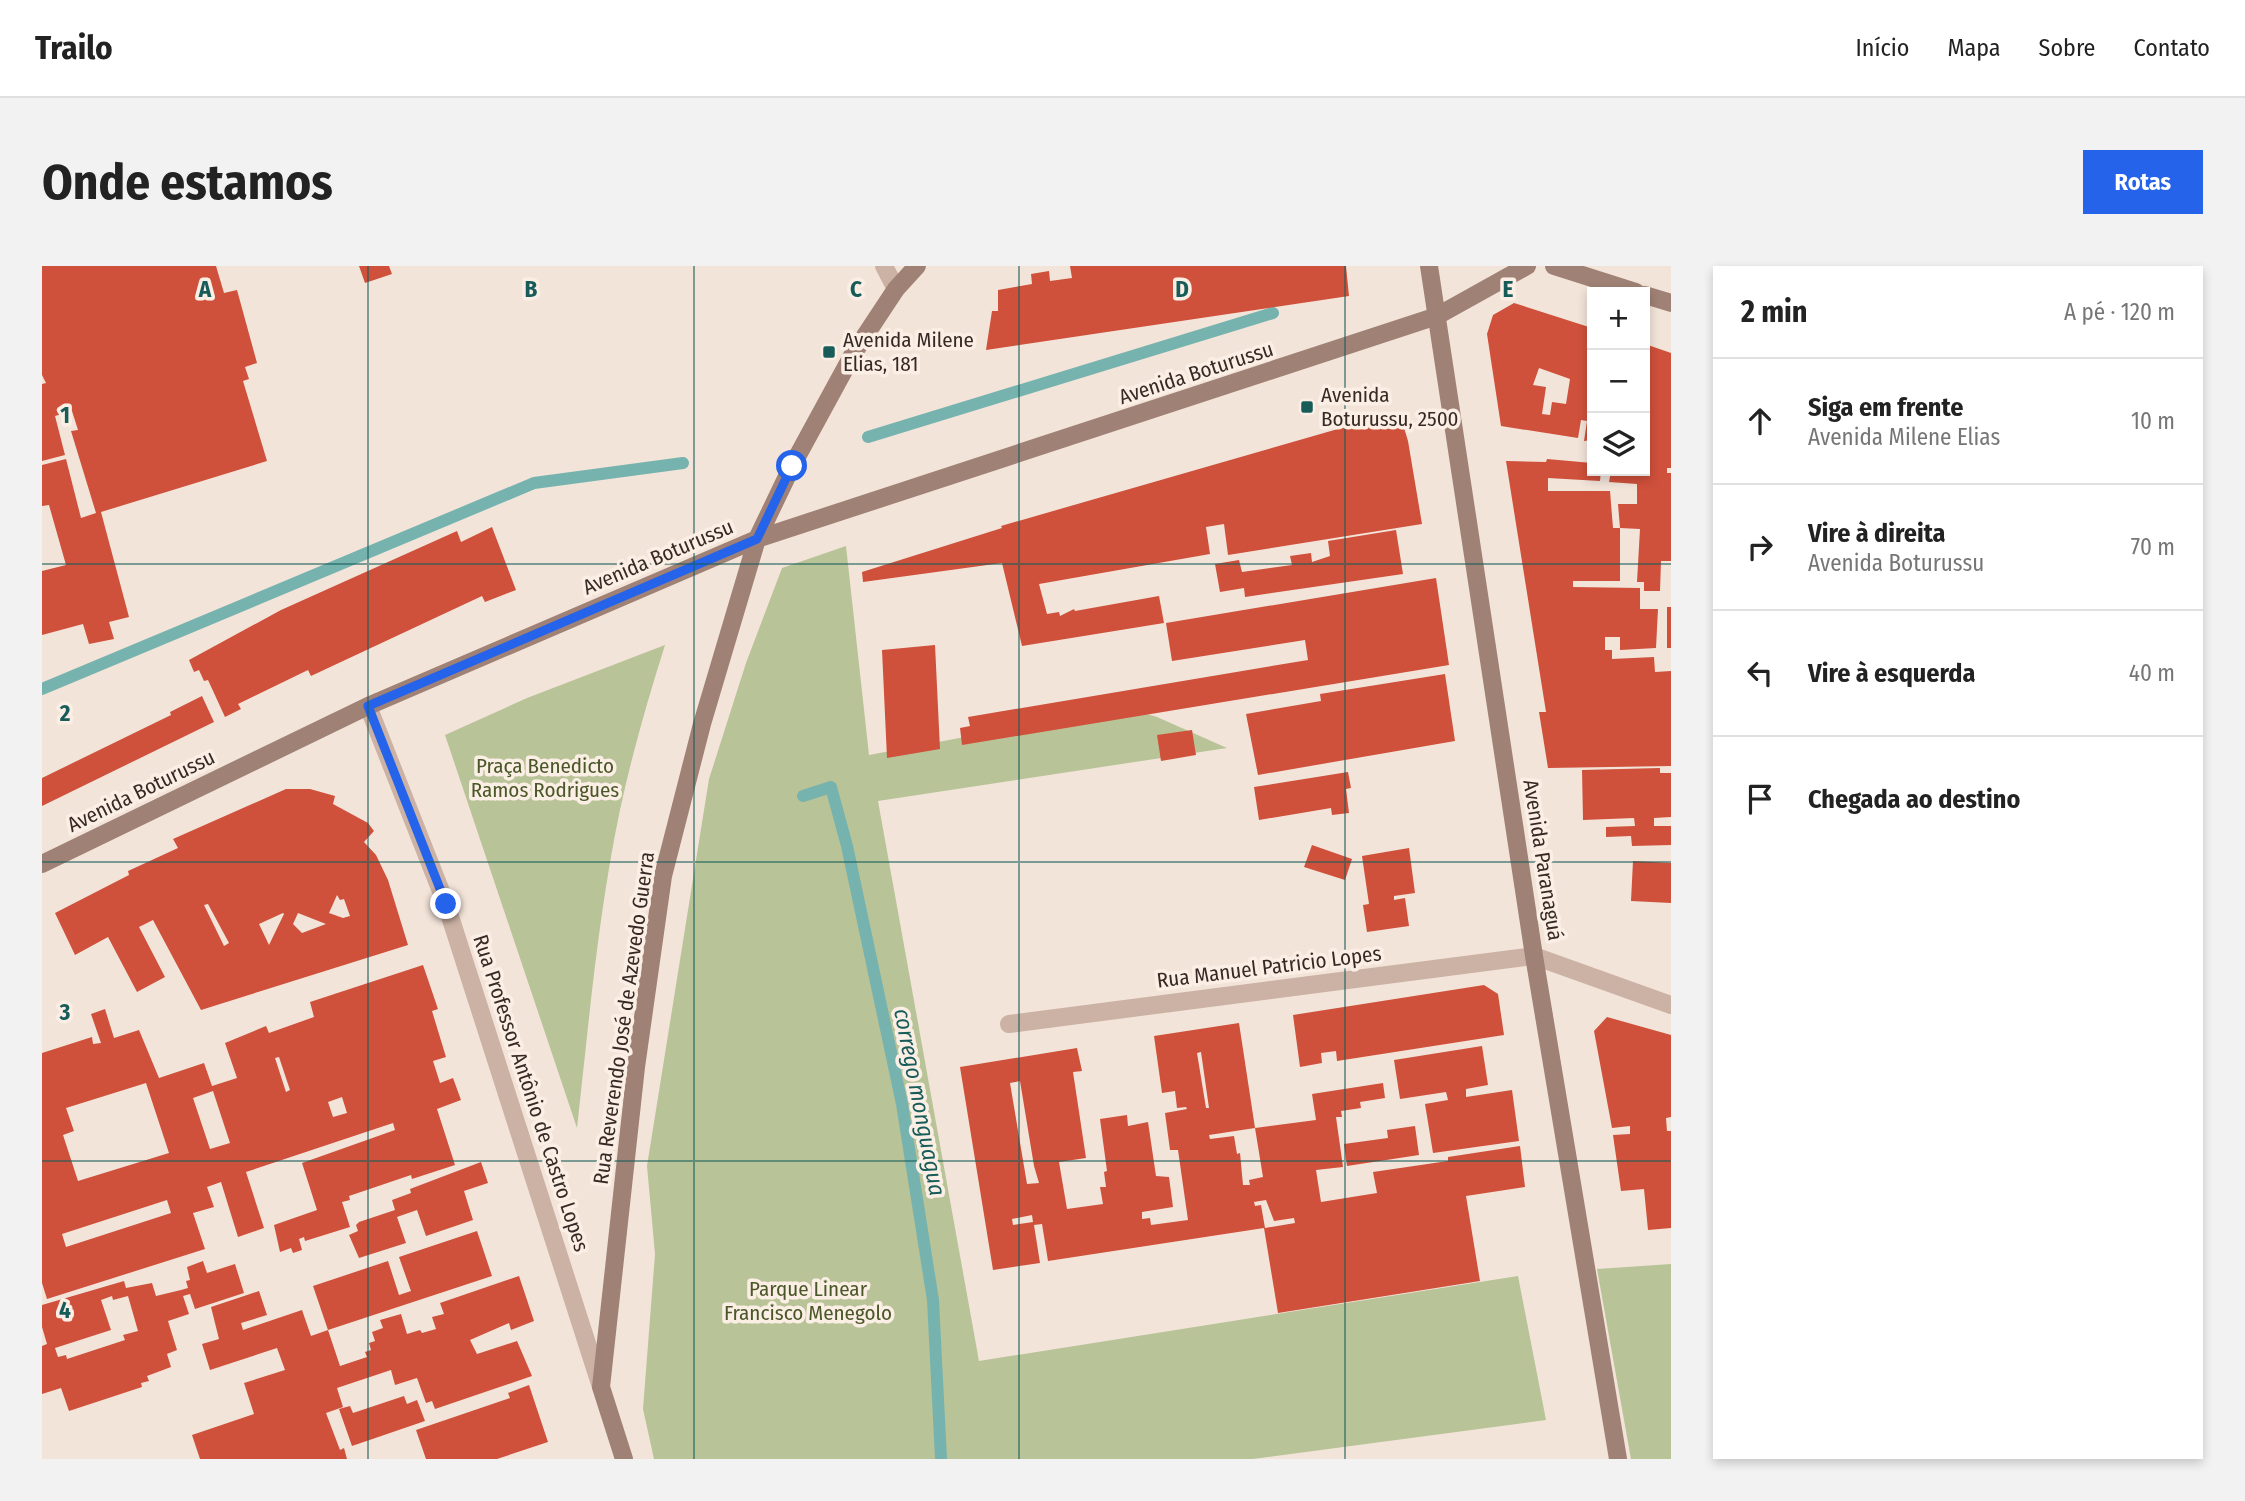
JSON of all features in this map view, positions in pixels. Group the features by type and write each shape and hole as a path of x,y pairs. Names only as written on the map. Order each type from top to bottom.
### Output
{"main road":[{"name":"Rua Reverendo José de Azevedo Guerra","path":"601,1387 636,1067 663,876 702,724 757,539 792,466 853,354 896,289 916,266"},
{"name":"Avenida Paranaguá","path":"1429,266 1534,956 1618,1459"},
{"name":"Avenida Boturussu","path":"42,864 368,706 757,539 1437,316 1527,266"},
{"path":"1554,266 1620,287"},
{"path":"1650,297 1671,303"},
{"name":"Rua Professor Antônio de Castro Lopes","path":"601,1387 624,1459"}],"street":[{"path":"884,266 896,289"},
{"name":"Rua Professor Antônio de Castro Lopes","path":"368,706 446,904 601,1387"},
{"path":"1534,956 1671,1005"},
{"name":"Rua Manuel Patricio Lopes","path":"1009,1024 1534,956"}],"green space":[{"name":"Parque Linear Francisco Menegolo","path":"846,546 869,755 1124,707 1157,717 1227,748 878,801 979,1361 1518,1276 1546,1420 1253,1459 654,1459 643,1409 655,1254 647,1166 709,779 746,663 782,568"},
{"name":"Praça Benedicto Ramos Rodrigues","path":"665,645 635,747 612,849 577,1128 445,735 527,698"},
{"path":"1671,1264 1671,1459 1631,1459 1597,1269"}],"building":[{"path":"42,266 216,266 224,293 237,290 257,363 245,367 249,379 243,381 267,461 101,512 129,617 109,622 114,639 89,644 83,624 42,635 42,571 66,565 49,505 42,506 42,465 66,459 81,518 96,513 71,431 78,430 72,411 55,416 65,455 42,461 42,384 46,383 42,375"},
{"path":"359,266 389,266 392,274 365,283"},
{"path":"1070,266 1346,266 1349,296 986,350 992,311 998,311 998,290 1032,284 1031,274 1049,271 1050,281 1072,278"},
{"path":"1514,303 1587,326 1587,421 1581,420 1578,438 1501,426 1487,334 1493,315","holes":["1539,368 1570,379 1566,404 1552,402 1550,415 1542,414 1546,387 1533,385"]},
{"path":"1650,346 1671,353 1671,468 1667,468 1667,473 1671,473 1671,561 1661,561 1660,591 1644,591 1644,582 1637,582 1640,529 1620,528 1618,504 1637,504 1637,484 1609,482 1610,476 1650,476"},
{"path":"1390,414 1402,421 1408,441 1422,524 1228,555 1224,524 1206,527 1210,554 1039,584 1047,614 1059,612 1060,616 1074,609 1075,611 1159,596 1164,623 1022,646 1002,563 863,582 862,572 1002,528 1001,526"},
{"path":"1547,459 1587,463 1587,476 1600,476 1600,481 1548,478 1548,491 1610,491 1613,528 1620,528 1620,581 1573,581 1573,587 1640,588 1640,609 1658,609 1656,648 1620,650 1620,637 1605,637 1605,650 1612,650 1612,659 1654,657 1655,672 1671,671 1671,766 1548,768 1539,712 1546,712 1506,461 1546,462"},
{"path":"492,527 516,590 485,602 482,596 311,676 308,670 238,704 241,709 225,717 208,680 204,681 199,670 194,672 189,660 281,610 457,531 461,542"},
{"path":"1396,530 1403,574 1245,597 1244,588 1220,592 1215,564 1239,560 1242,572 1292,565 1290,556 1311,553 1312,562 1330,556 1328,541"},
{"path":"1436,578 1449,665 962,745 960,728 970,726 968,717 1308,660 1305,640 1172,661 1166,623"},
{"path":"1667,607 1671,607 1671,648 1667,648"},
{"path":"935,645 940,749 887,758 882,650"},
{"path":"1445,674 1455,741 1258,775 1246,714 1321,701 1320,694"},
{"path":"202,696 214,722 42,806 42,778 171,715 170,712"},
{"path":"1192,730 1196,755 1161,761 1157,735"},
{"path":"1660,768 1660,773 1671,773 1671,817 1654,818 1654,826 1671,826 1671,845 1632,846 1631,836 1606,837 1606,827 1635,826 1634,818 1583,820 1582,770"},
{"path":"1348,772 1351,788 1346,789 1349,813 1332,815 1331,808 1259,820 1254,787"},
{"path":"286,789 310,789 335,796 333,804 368,823 374,831 364,842 376,855 388,880 408,945 201,1010 153,920 139,927 165,977 137,992 108,937 75,955 55,913 129,875 128,871 178,848 173,839","holes":["337,895 340,900 344,899 350,916 343,918 329,913","208,904 229,943 224,946 204,905","283,913 284,914 269,945 259,924","298,913 326,924 302,933 293,924"]},
{"path":"1312,845 1352,859 1345,880 1304,867"},
{"path":"1409,848 1415,893 1394,896 1394,900 1405,898 1409,926 1367,932 1363,905 1369,904 1362,856"},
{"path":"1633,861 1671,863 1671,903 1631,901"},
{"path":"423,965 438,1009 432,1011 446,1057 433,1061 440,1083 453,1078 461,1100 437,1109 455,1165 412,1179 411,1175 349,1196 350,1200 342,1202 350,1227 305,1241 304,1237 299,1239 302,1250 293,1253 291,1248 280,1252 274,1225 317,1210 302,1163 395,1130 393,1123 246,1172 264,1228 238,1237 221,1182 207,1187 214,1207 193,1213 205,1249 47,1299 42,1283 42,1053 92,1037 93,1044 101,1043 91,1014 105,1009 114,1038 139,1030 159,1078 204,1063 212,1086 237,1078 225,1043 266,1026 269,1033 314,1017 310,1002","holes":["279,1057 290,1090 286,1092 275,1058","146,1083 169,1153 78,1181 63,1135 74,1131 66,1108","213,1091 230,1143 210,1149 193,1098","342,1097 347,1113 333,1117 328,1102","167,1200 171,1213 66,1247 62,1234"]},
{"path":"1484,985 1498,994 1504,1035 1337,1061 1336,1051 1321,1053 1322,1063 1300,1067 1293,1015"},
{"path":"1607,1017 1671,1035 1671,1117 1666,1118 1667,1131 1671,1131 1671,1228 1648,1230 1644,1189 1621,1191 1613,1135 1630,1134 1630,1126 1612,1128 1594,1031"},
{"path":"1239,1023 1255,1128 1316,1120 1312,1094 1383,1083 1385,1098 1360,1102 1361,1108 1341,1111 1342,1117 1336,1117 1343,1167 1316,1170 1321,1202 1377,1193 1373,1172 1448,1161 1448,1157 1520,1146 1525,1187 1466,1196 1480,1281 1278,1313 1264,1228 1048,1261 1042,1224 1034,1225 1040,1263 993,1270 960,1067 1077,1048 1082,1071 1073,1072 1086,1158 1059,1162 1067,1209 1103,1204 1100,1187 1106,1187 1104,1172 1107,1171 1100,1119 1127,1115 1128,1126 1148,1122 1156,1176 1169,1177 1173,1207 1142,1212 1142,1219 1150,1218 1151,1225 1188,1220 1178,1150 1170,1150 1165,1113 1187,1109 1177,1108 1175,1091 1162,1093 1154,1036","holes":["1201,1052 1209,1108 1206,1108 1197,1053","1020,1081 1039,1183 1027,1184 1010,1083","1255,1128 1263,1177 1249,1180 1250,1185 1243,1185 1240,1153 1237,1154 1234,1136 1210,1139 1209,1135","1266,1200 1274,1221 1294,1218 1295,1223 1265,1228 1261,1205 1255,1206 1254,1202","1032,1215 1033,1222 1013,1225 1012,1219"]},
{"path":"1482,1046 1488,1085 1466,1089 1466,1097 1512,1090 1519,1141 1433,1153 1425,1104 1448,1100 1446,1092 1400,1099 1394,1060"},
{"path":"1415,1126 1419,1155 1347,1166 1344,1144 1388,1138 1387,1130"},
{"path":"481,1162 488,1183 464,1191 473,1220 426,1236 417,1210 397,1217 406,1243 359,1258 349,1235 358,1231 356,1225 359,1222 395,1210 392,1200 411,1193 410,1189"},
{"path":"477,1231 492,1276 328,1330 313,1286 388,1261 399,1295 411,1291 399,1257"},
{"path":"203,1261 207,1273 235,1264 244,1293 195,1309 190,1294 183,1296 189,1314 168,1321 177,1350 167,1354 171,1367 147,1376 149,1381 141,1383 142,1387 69,1411 61,1388 42,1394 42,1346 47,1344 42,1327 42,1305 124,1281 126,1288 152,1283 156,1296 181,1290 188,1288 186,1281 190,1280 187,1267","holes":["112,1296 113,1300 128,1296 138,1331 123,1335 125,1340 67,1359 66,1355 58,1357 55,1348 111,1330 101,1300"]},
{"path":"519,1276 534,1321 511,1330 509,1323 470,1340 477,1354 517,1341 532,1376 435,1409 432,1401 426,1403 417,1378 395,1385 391,1370 337,1388 343,1407 326,1413 340,1450 344,1448 347,1459 200,1459 192,1435 254,1414 244,1383 285,1370 277,1348 210,1370 202,1344 219,1339 211,1307 259,1291 267,1315 241,1323 243,1330 302,1310 311,1336 328,1330 340,1366 367,1357 365,1352 371,1350 369,1343 375,1341 372,1332 383,1328 380,1320 401,1314 407,1334 436,1329 432,1317 444,1314 440,1303"},
{"path":"529,1385 548,1442 497,1459 426,1459 416,1430 510,1398 508,1393"},
{"path":"404,1396 407,1404 417,1400 425,1421 352,1446 339,1409 350,1406 353,1413"}],"waterway":[{"path":"868,437 1273,313"},
{"path":"42,689 534,483 683,463"},
{"name":"corrego monguagua","path":"803,796 831,787 847,846 902,1104 933,1300 941,1459"}],"place":[{"name":"Avenida Milene Elias, 181","path":"829,352"},
{"name":"Avenida Boturussu, 2500","path":"1307,407"}],"route":[{"path":"446,904 368,706 757,539 792,466"}]}
